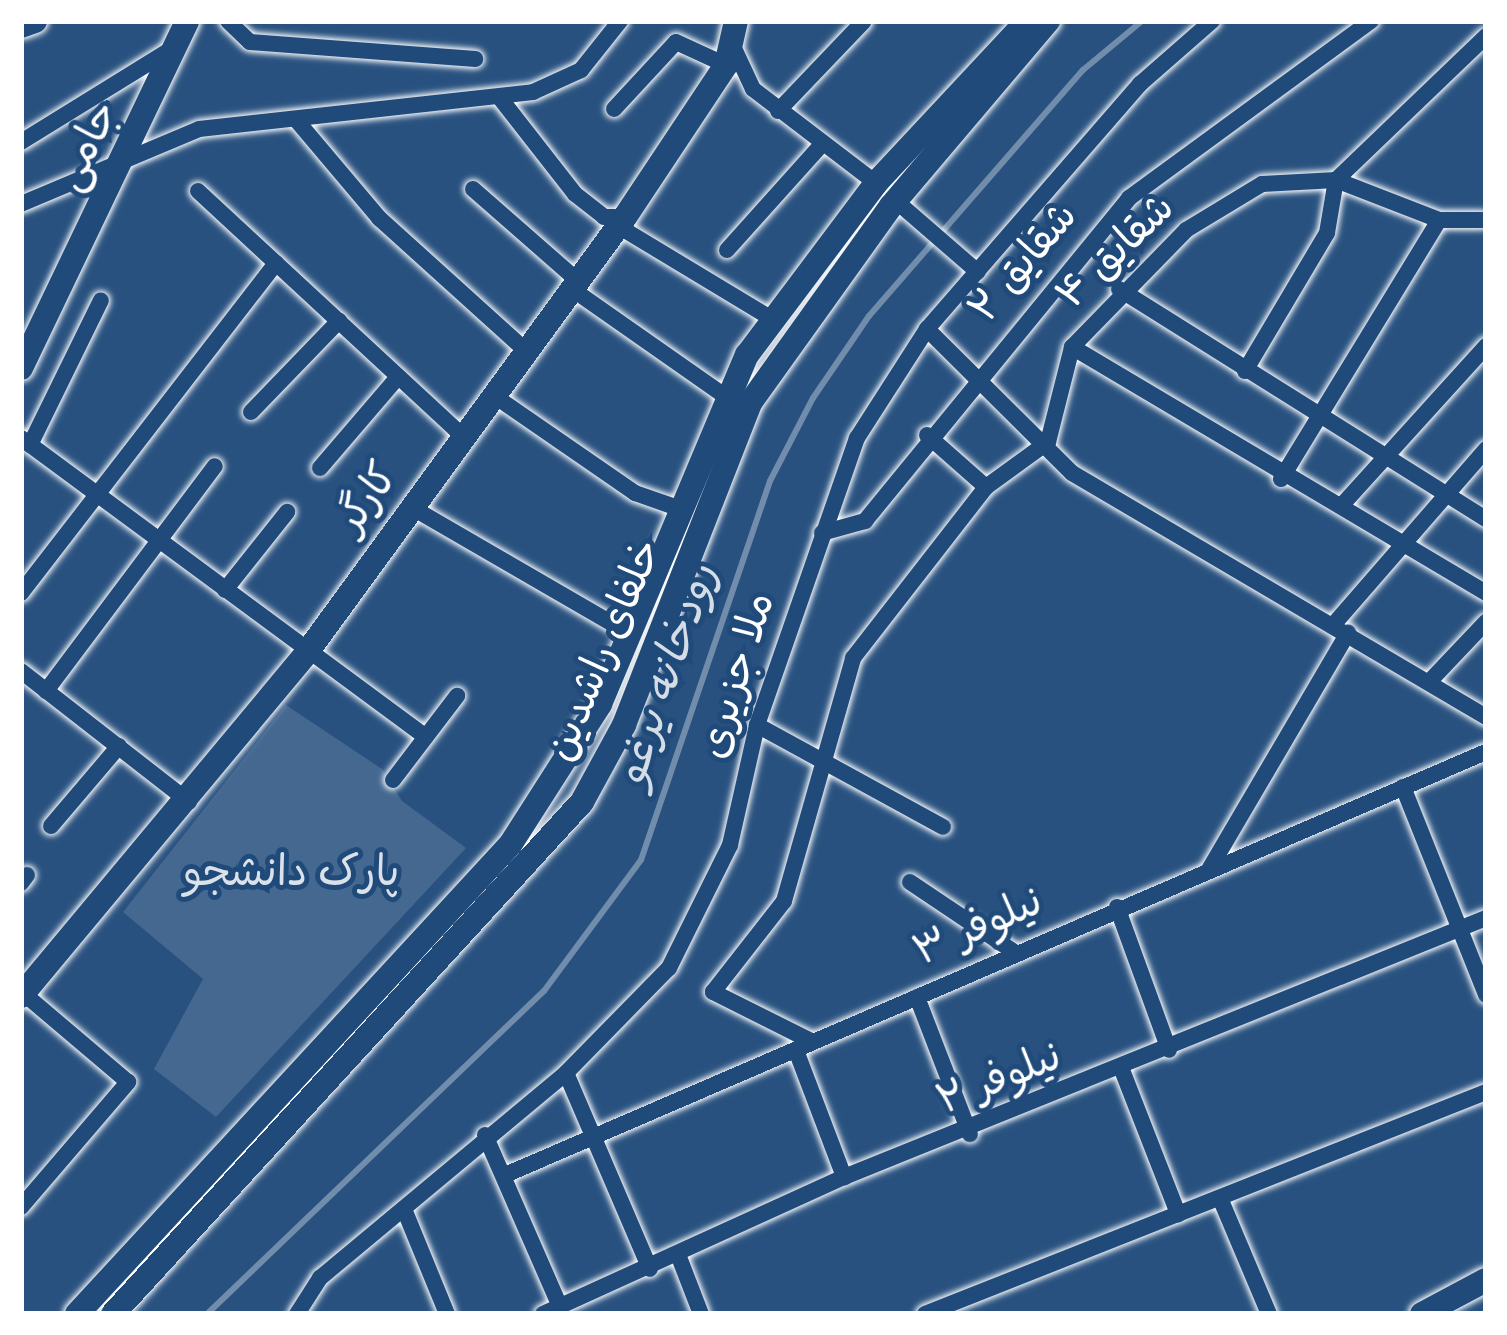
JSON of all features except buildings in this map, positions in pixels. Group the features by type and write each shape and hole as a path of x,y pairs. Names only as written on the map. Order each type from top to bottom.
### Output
{"main road":[{"path":"21,26 35,21"},
{"path":"77,1314 511,845 561,776 628,633 675,507 725,396 772,319 876,183 1027,21"},
{"name":"خلفای راشدین","path":"113,1314 582,802 624,725 750,403 896,202 1048,21"},
{"name":"جامی","path":"21,368 133,150 183,31"},
{"name":"کارگر","path":"22,995 190,803 308,651 622,222 732,44"},
{"path":"876,183 896,202"},
{"path":"1421,1314 1486,1280"},
{"path":"1446,1314 1486,1297"}],"street":[{"path":"228,21 250,42 475,58"},
{"path":"601,21 602,44"},
{"path":"21,204 133,150 199,129 500,98 581,70 620,21"},
{"path":"778,111 864,21"},
{"name":"ملا جزیری","path":"297,1314 320,1278 566,1073 669,968 704,913 757,725 857,438 927,329 1141,84 1212,21"},
{"name":"شقایق ۲","path":"822,533 866,521 927,435 1129,197 1371,21"},
{"path":"21,142 135,82 183,31"},
{"path":"1245,370 1327,233 1336,180 1486,36"},
{"path":"614,109 676,42 732,44 778,111 876,183"},
{"path":"500,98 574,194 772,319"},
{"path":"298,122 380,218 526,351"},
{"path":"728,250 822,144"},
{"name":"شقایق ۴","path":"1048,442 1072,347 1120,289 1241,191 1336,180 1439,220 1485,220"},
{"path":"473,188 575,285 725,396"},
{"path":"198,190 464,436"},
{"path":"896,202 978,272"},
{"path":"1281,479 1319,424 1439,220"},
{"path":"21,593 276,263"},
{"path":"1120,289 1319,424 1447,489 1486,519"},
{"path":"101,300 26,442 426,736"},
{"path":"251,412 339,321"},
{"path":"927,329 1048,442 1072,473 1486,717"},
{"path":"1342,505 1382,453 1486,346"},
{"path":"1072,347 1281,479 1342,505 1486,593"},
{"path":"320,468 398,377"},
{"path":"493,395 635,493 675,507"},
{"path":"927,435 986,487"},
{"path":"844,1178 805,1048 713,992 784,901 853,658 986,487 1048,442"},
{"path":"1210,868 1341,629 1403,541 1486,449"},
{"path":"46,691 215,466"},
{"path":"411,507 628,633"},
{"path":"225,590 287,512"},
{"path":"1429,682 1486,622"},
{"path":"21,671 190,803"},
{"path":"393,780 457,696"},
{"path":"757,725 943,826"},
{"path":"51,826 119,746"},
{"name":"نیلوفر ۳","path":"505,1175 1486,752"},
{"path":"1403,787 1486,994"},
{"path":"910,882 1014,952"},
{"path":"1117,908 1169,1051"},
{"name":"نیلوفر ۲","path":"552,1311 844,1178 970,1134 1486,918"},
{"path":"21,1207 128,1082 22,995"},
{"path":"917,997 970,1134"},
{"path":"1122,1070 1178,1214"},
{"path":"566,1073 650,1269"},
{"path":"926,1314 1486,1092"},
{"path":"485,1136 505,1175 552,1311"},
{"path":"1220,1198 1269,1314"},
{"path":"404,1209 447,1314"},
{"path":"679,1257 701,1314"}],"green space":[{"name":"پارک دانشجو","path":"286,705 382,769 402,801 466,848 216,1117 154,1069 203,979 123,912"}],"waterway":[{"name":"رودخانه یرغو","path":"207,1314 544,991 641,860 770,481 813,398 869,316 1083,70 1142,21"}]}
